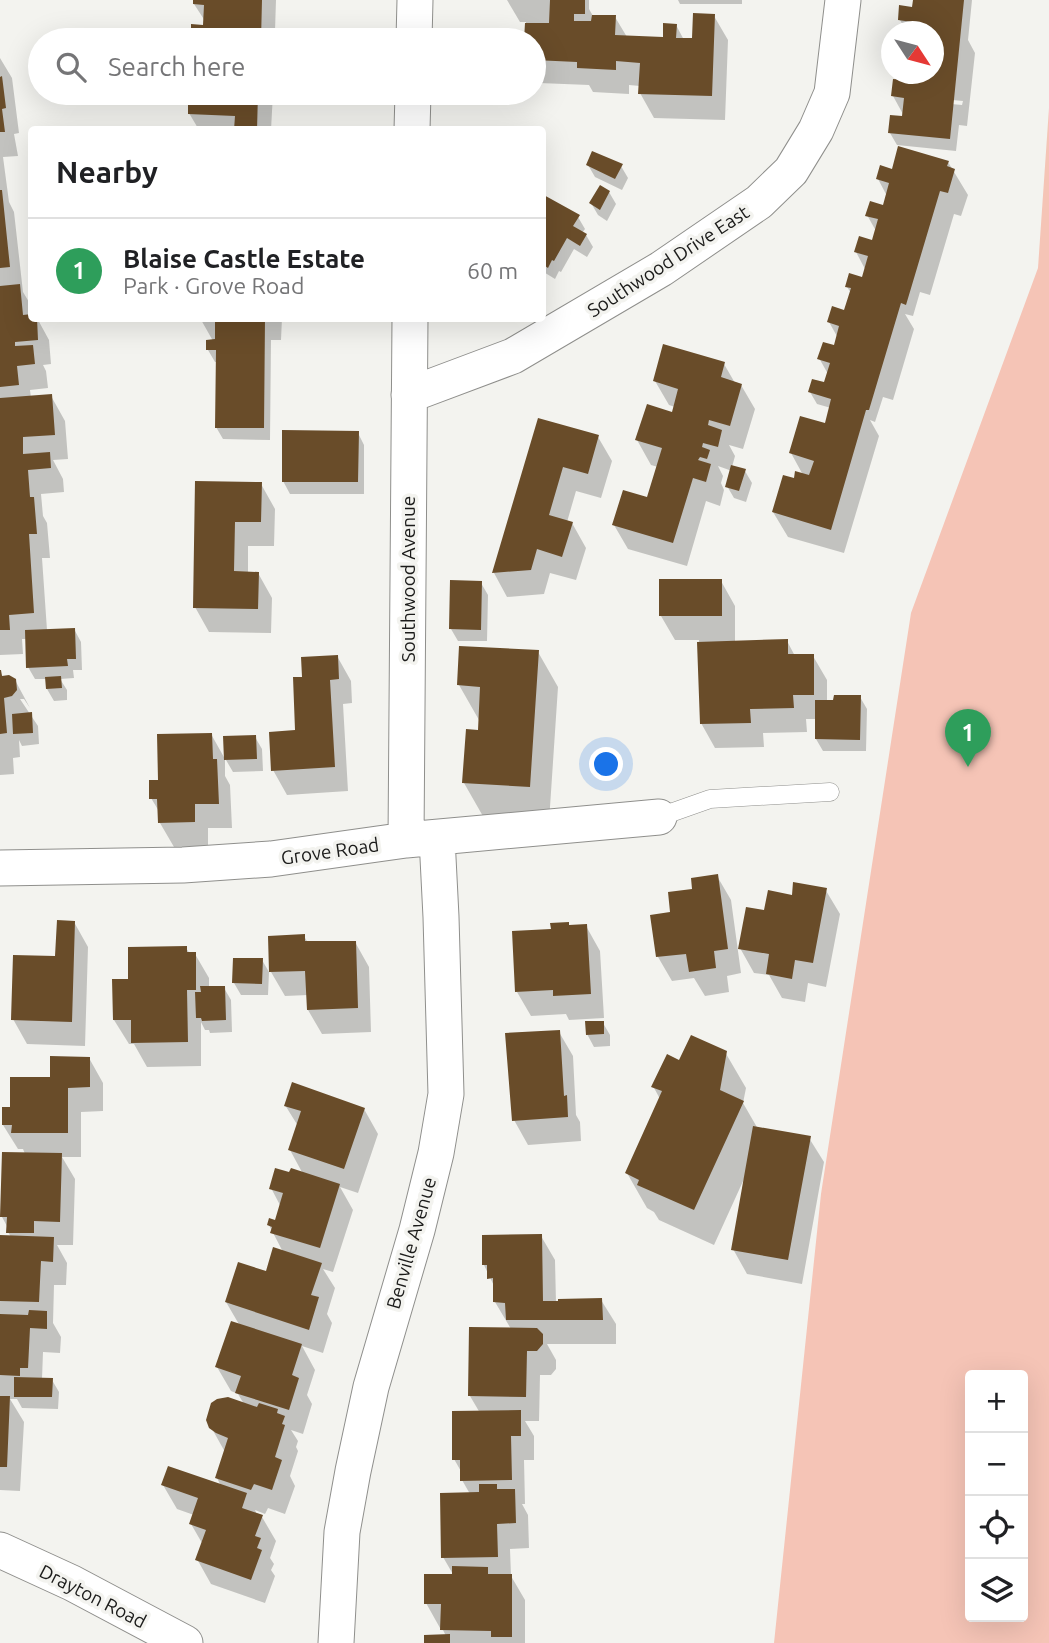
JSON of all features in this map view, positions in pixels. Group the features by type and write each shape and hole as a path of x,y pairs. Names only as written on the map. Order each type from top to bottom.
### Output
{"street":[{"path":"414,28 415,0"},
{"name":"Southwood Drive East","path":"409,395 513,356 661,269 759,202 791,171 816,130 832,93 843,0"},
{"path":"412,126 413,105"},
{"name":"Southwood Avenue","path":"410,322 409,395 422,839"},
{"name":"Grove Road","path":"0,868 183,865 271,859 422,839 659,817"},
{"name":"Benville Avenue","path":"336,1643 342,1532 353,1471 371,1387 417,1230 436,1153 446,1094 441,917 422,839"},
{"name":"Drayton Road","path":"0,1550 72,1583 184,1643"}],"lane":[{"path":"659,817 710,799 830,792"}],"shaded area":[{"path":"1049,108 1049,1643 774,1643 821,1194 911,613 1038,268"}],"building":[{"path":"193,0 262,0 261,28 191,28 191,24 203,25 204,5 193,4"},
{"path":"550,0 585,0 585,14 574,14 574,21 591,21 592,15 616,15 615,35 663,37 663,23 677,24 676,38 692,38 693,13 715,14 712,96 638,94 640,63 616,61 616,70 577,68 577,62 546,61 546,28 525,28 525,23 549,23"},
{"path":"913,0 964,0 950,139 888,133 890,115 902,116 904,98 891,96 892,84 944,84 944,21 898,20 899,5 912,7"},
{"path":"2,76 6,108 2,109 5,132 0,132"},
{"path":"188,105 258,105 257,126 234,126 235,116 188,114"},
{"path":"898,146 949,161 947,166 955,169 948,193 940,191 906,305 901,303 831,530 772,512 783,475 794,478 795,471 809,475 814,461 789,453 800,416 825,423 831,399 808,392 812,379 824,382 830,363 817,359 823,342 834,345 839,326 827,322 832,306 844,310 851,288 845,287 849,273 862,277 868,256 854,252 859,236 872,240 878,219 865,216 870,201 883,205 889,183 876,179 880,165 892,169"},
{"path":"592,151 623,164 615,179 586,165"},
{"path":"600,185 610,191 600,210 589,203"},
{"path":"0,190 10,267 0,268"},
{"path":"546,196 580,215 573,226 587,234 580,246 567,238 548,268"},
{"path":"20,284 23,315 28,314 28,322 37,322 38,340 15,342 15,346 33,345 35,364 17,366 19,385 0,387 0,286"},
{"path":"215,322 265,322 264,428 215,428 216,350 206,350 206,340 215,339"},
{"path":"663,344 725,362 721,377 742,384 730,426 709,420 708,425 722,430 718,447 703,443 702,447 710,450 707,459 700,457 698,460 711,464 706,482 693,478 673,543 612,525 623,490 647,497 662,448 635,440 647,404 672,412 678,389 653,381"},
{"path":"52,394 55,435 23,437 23,454 50,452 51,468 28,470 30,497 34,497 37,534 29,534 34,613 9,615 10,630 0,630 0,398"},
{"path":"538,418 599,435 588,474 563,467 549,515 573,522 562,557 537,549 531,570 492,573"},
{"path":"282,430 359,431 358,482 282,482"},
{"path":"731,465 746,469 739,491 725,487"},
{"path":"195,481 262,482 261,522 235,522 234,571 259,572 258,609 193,608"},
{"path":"659,579 722,579 722,616 659,616"},
{"path":"450,580 482,581 481,630 449,629"},
{"path":"75,628 76,659 67,659 68,666 26,668 25,630"},
{"path":"788,639 788,654 814,654 814,695 793,695 794,708 750,709 751,723 700,724 697,642"},
{"path":"459,646 539,650 530,787 462,783 466,729 478,730 480,687 457,685"},
{"path":"338,655 339,679 330,680 335,767 271,771 269,732 295,730 293,677 302,677 301,657"},
{"path":"0,670 2,676 9,675 16,679 17,690 12,696 4,698 7,733 0,734"},
{"path":"61,676 62,688 46,689 45,677"},
{"path":"834,695 861,695 860,740 815,739 815,700 833,700"},
{"path":"32,712 33,733 13,734 12,714"},
{"path":"212,733 213,759 217,759 219,804 195,804 195,822 158,823 157,799 149,799 149,780 158,780 157,734"},
{"path":"256,735 257,759 224,760 223,736"},
{"path":"718,874 728,949 714,951 716,968 689,972 686,954 656,957 650,915 670,912 668,892 692,889 691,878"},
{"path":"793,882 827,888 813,963 795,960 792,979 766,974 769,954 738,949 746,907 764,910 768,890 792,895"},
{"path":"57,920 75,921 72,1022 11,1020 13,955 55,956"},
{"path":"569,922 569,925 587,924 591,994 553,996 553,990 515,992 512,931 551,929 550,923"},
{"path":"305,934 305,941 356,941 358,1008 307,1010 305,971 269,972 268,936"},
{"path":"187,946 187,952 196,952 196,990 187,990 188,1042 131,1043 131,1020 113,1020 112,979 128,979 128,947"},
{"path":"233,958 263,958 262,984 232,983"},
{"path":"200,986 225,986 226,1020 202,1021 201,1018 196,1018 195,992 201,992"},
{"path":"585,1021 604,1021 604,1034 586,1035"},
{"path":"560,1030 568,1117 512,1121 505,1033"},
{"path":"691,1035 727,1051 720,1090 744,1101 694,1210 637,1185 639,1180 625,1173 662,1091 651,1087 667,1054 679,1060"},
{"path":"50,1056 90,1057 90,1087 68,1088 68,1133 11,1133 12,1125 2,1125 2,1107 10,1107 10,1077 50,1077"},
{"path":"292,1082 365,1108 344,1169 288,1150 301,1111 284,1106"},
{"path":"753,1126 811,1136 788,1260 731,1250"},
{"path":"2,1152 62,1153 60,1222 34,1221 34,1233 6,1233 7,1217 0,1217"},
{"path":"275,1168 289,1172 291,1168 340,1184 320,1248 270,1233 272,1227 267,1225 269,1218 275,1220 283,1193 269,1189"},
{"path":"542,1234 543,1301 602,1298 603,1320 506,1320 505,1303 493,1302 493,1278 487,1279 487,1265 482,1265 482,1235"},
{"path":"0,1235 54,1237 53,1262 41,1261 39,1302 0,1301"},
{"path":"273,1247 322,1263 311,1295 319,1297 309,1330 225,1302 238,1262 266,1271"},
{"path":"29,1310 47,1311 47,1329 30,1328 28,1368 20,1368 20,1376 0,1375 0,1314 28,1315"},
{"path":"231,1321 302,1344 292,1375 299,1378 289,1410 235,1393 241,1376 215,1367"},
{"path":"469,1327 537,1328 543,1334 543,1344 537,1351 527,1351 526,1397 468,1396"},
{"path":"14,1377 53,1378 52,1397 14,1397"},
{"path":"0,1396 10,1396 7,1467 0,1467"},
{"path":"228,1397 257,1407 259,1403 278,1409 277,1413 285,1416 282,1424 285,1425 275,1457 282,1460 272,1490 254,1484 251,1490 215,1478 228,1438 209,1428 206,1420 211,1403"},
{"path":"521,1410 521,1436 511,1436 512,1480 460,1481 460,1460 452,1460 452,1411"},
{"path":"168,1466 247,1493 242,1508 263,1515 255,1536 261,1538 257,1548 262,1550 251,1580 195,1560 206,1530 189,1524 198,1498 161,1485"},
{"path":"479,1484 497,1484 497,1489 515,1489 516,1523 497,1524 498,1557 441,1558 440,1493 479,1492"},
{"path":"452,1566 488,1567 488,1574 512,1574 512,1637 491,1637 491,1631 440,1630 441,1604 424,1604 424,1574 452,1574"},
{"path":"450,1634 450,1643 424,1643 424,1635"}],"place":[{"name":"Blaise Castle Estate","path":"968,767"}]}
